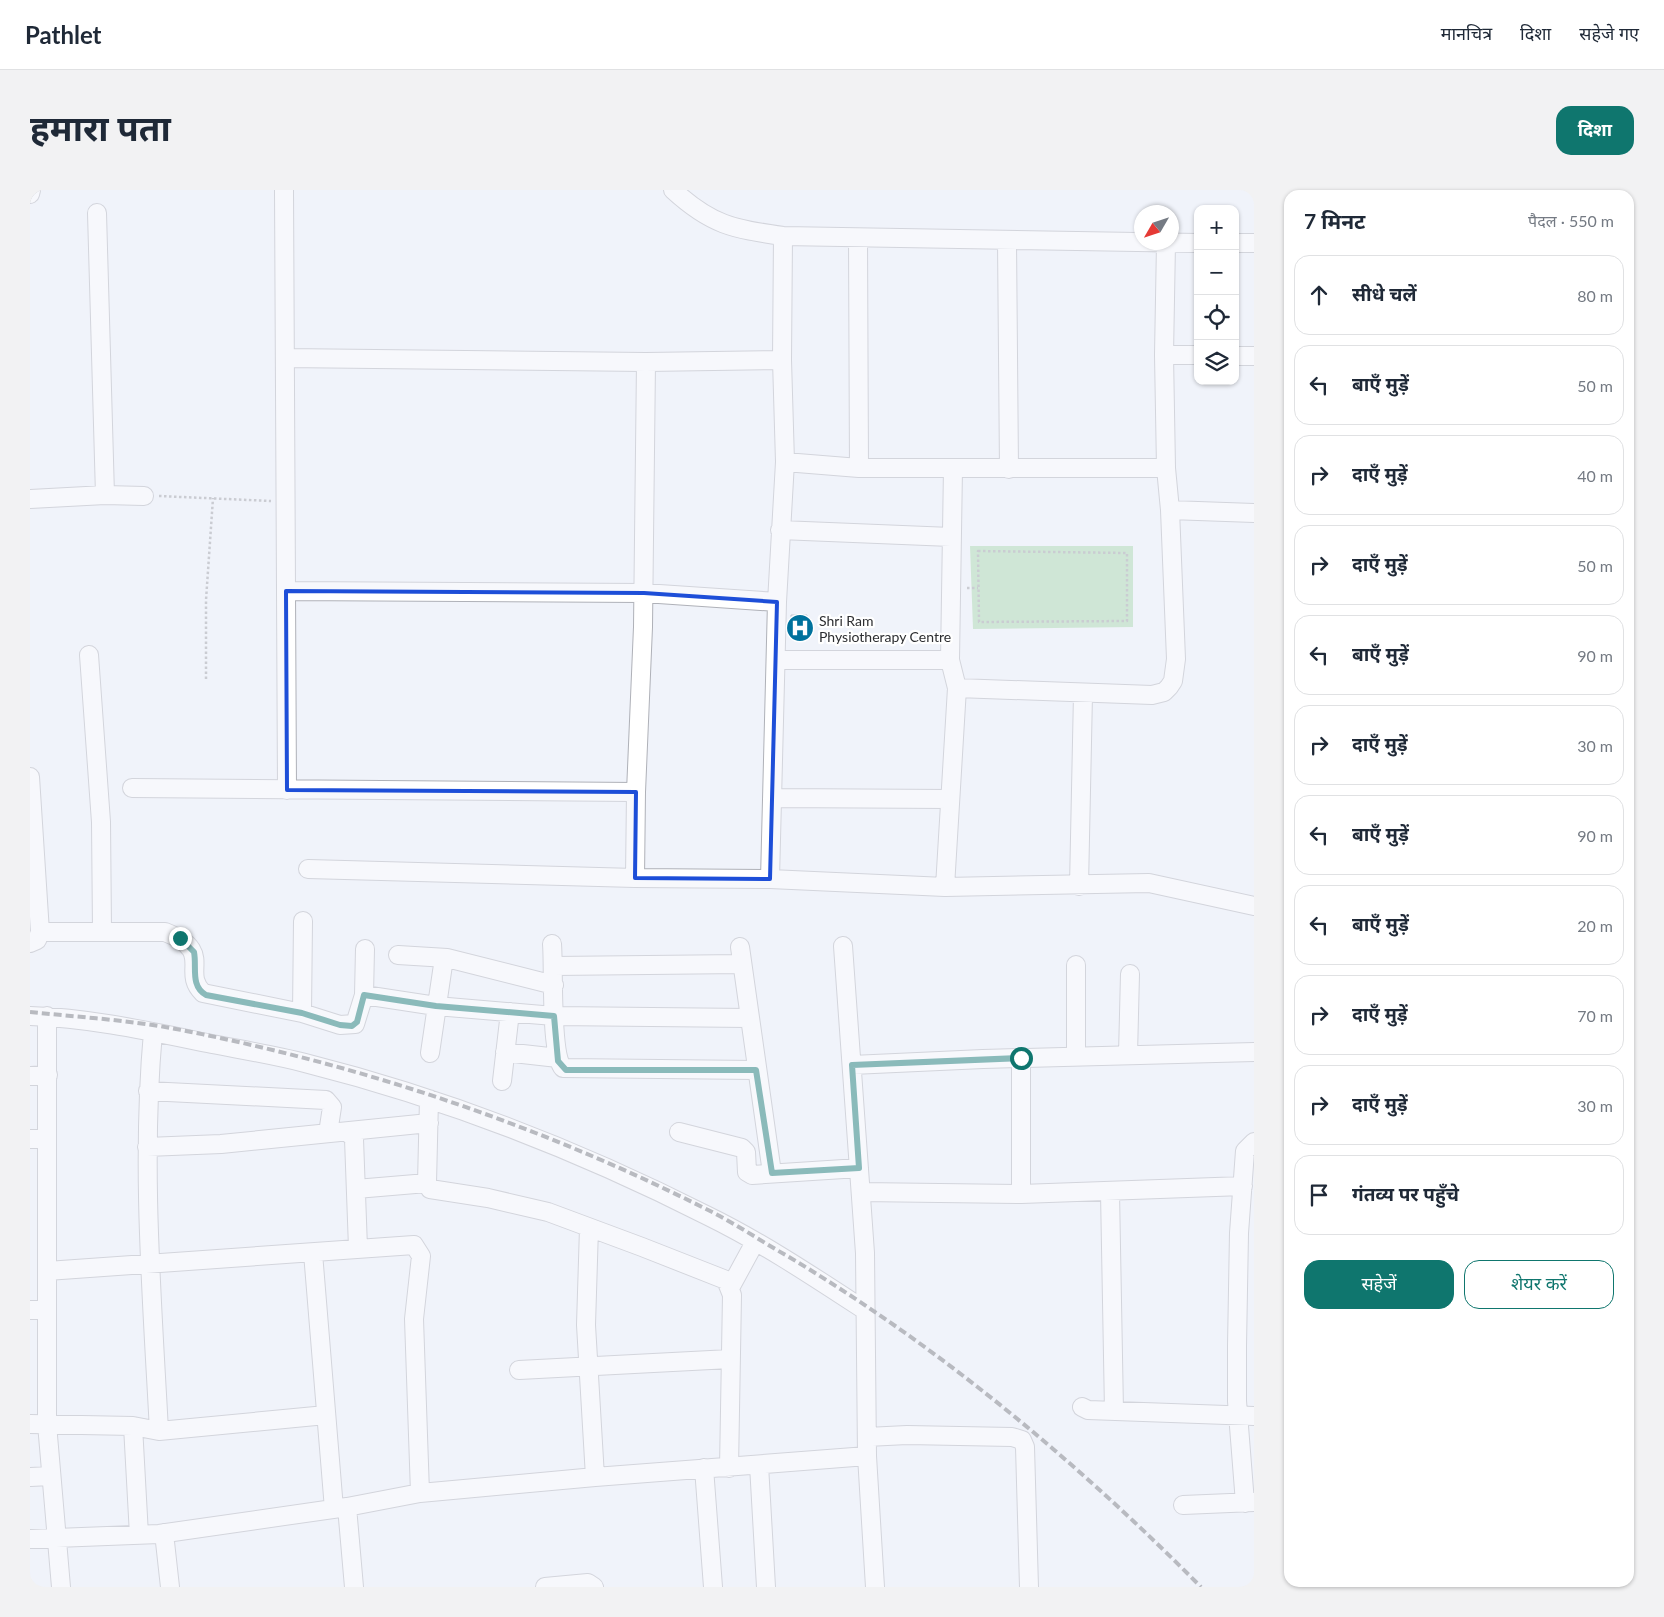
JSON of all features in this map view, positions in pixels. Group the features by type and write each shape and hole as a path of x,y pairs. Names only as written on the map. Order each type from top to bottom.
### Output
{"street":[{"path":"284,190 287,790"},
{"path":"673,190 709,219 726,226 783,236 1134,243"},
{"path":"97,213 105,495"},
{"path":"770,879 777,602 784,462 782,360 783,236"},
{"path":"858,238 859,468"},
{"path":"1007,241 1008,469"},
{"path":"1179,243 1194,243"},
{"path":"1239,243 1254,243"},
{"path":"957,688 1152,696 1164,692 1173,681 1176,643 1170,510 1166,468 1164,355 1166,250"},
{"path":"1164,355 1194,355"},
{"path":"1239,356 1254,356"},
{"path":"285,358 646,362 782,360"},
{"path":"635,878 636,792 644,594 646,362"},
{"path":"784,462 859,468 1166,468"},
{"path":"945,887 957,688 950,660 952,468"},
{"path":"30,499 105,495 144,496"},
{"path":"1170,510 1254,513"},
{"path":"780,530 951,537"},
{"path":"286,591 644,594 777,602"},
{"path":"89,655 101,822 102,931"},
{"path":"776,660 950,660"},
{"path":"1079,886 1083,694"},
{"path":"30,777 35,937 102,931 165,932 180,938 194,952 196,983 203,994 302,1013 340,1025 352,1026 357,1022 364,995 365,949"},
{"path":"132,788 636,792"},
{"path":"772,798 950,799"},
{"path":"308,869 635,878 770,879 945,887 1079,886 1149,882 1254,906"},
{"path":"302,1013 303,921"},
{"path":"552,944 554,1016 558,1058 559,1064 566,1070 756,1070"},
{"path":"843,946 865,1254 867,1456 875,1587"},
{"path":"398,955 444,958 554,985"},
{"path":"554,966 741,956 772,1173"},
{"path":"430,1053 444,958"},
{"path":"1076,965 1076,1056"},
{"path":"1128,1055 1130,974"},
{"path":"364,995 436,1006 554,1016 749,1018"},
{"path":"502,1082 510,1012"},
{"path":"61,1587 55,1538 51,1476 38,1424 38,1310 47,1272 39,1251 39,1139 48,1076 39,1016 153,1032 304,1062 501,1124 636,1181 710,1216 784,1258 866,1311"},
{"path":"153,1032 148,1091 147,1147 150,1265 159,1431"},
{"path":"505,1052 558,1058"},
{"path":"852,1065 1076,1056 1254,1052"},
{"path":"1021,1058 1021,1194"},
{"path":"30,1076 48,1076"},
{"path":"148,1091 326,1100 332,1106 328,1133"},
{"path":"429,1100 427,1183 433,1190 520,1204 726,1280 730,1288 728,1468"},
{"path":"147,1147 221,1144 429,1123"},
{"path":"348,1132 354,1139 358,1248"},
{"path":"679,1132 740,1147 746,1152 749,1173 859,1168"},
{"path":"1183,1505 1249,1502 1239,1233 1245,1152 1254,1142"},
{"path":"356,1189 427,1183"},
{"path":"861,1192 1021,1194 1242,1186"},
{"path":"1110,1192 1114,1411"},
{"path":"589,1228 586,1297 587,1367 595,1477"},
{"path":"730,1288 755,1242"},
{"path":"47,1272 414,1245 420,1252 414,1319 420,1493"},
{"path":"313,1253 326,1415 354,1587"},
{"path":"519,1370 730,1360"},
{"path":"1082,1407 1114,1411 1246,1416"},
{"path":"38,1424 133,1426 159,1431 326,1415"},
{"path":"133,1426 139,1535"},
{"path":"867,1437 940,1435 1012,1437 1022,1440 1026,1447 1029,1587"},
{"path":"30,1539 164,1533 341,1508 420,1493 595,1477 867,1456"},
{"path":"759,1465 766,1587"},
{"path":"704,1468 713,1587"},
{"path":"30,1477 51,1476"},
{"path":"164,1533 170,1587"},
{"path":"545,1587 588,1582 594,1587"}],"path":[{"path":"144,496 285,501"},
{"path":"206,679 206,600 213,498"},
{"path":"978,551 1127,552 1128,621 979,622 978,551"}],"highlighted area":[{"path":"286,591 644,593 777,602 770,879 635,878 636,792 287,790"}],"green space":[{"path":"970,546 1133,546 1133,627 973,629"}],"building":[{"path":"791,615 807,615 808,636 792,637"}],"railway":[{"path":"30,1012 122,1021 176,1029 246,1044 384,1080 519,1126 585,1153 714,1213 845,1292 953,1368 1006,1409 1106,1496 1201,1587"}],"place":[{"name":"Shri Ram Physiotherapy Centre","path":"800,628"}],"route":[{"path":"180,938 194,952 197,987 206,995 302,1013 347,1026 352,1026 357,1022 364,995 436,1006 554,1016 558,1061 566,1070 756,1070 772,1173 859,1168 852,1065 1021,1058"}]}
